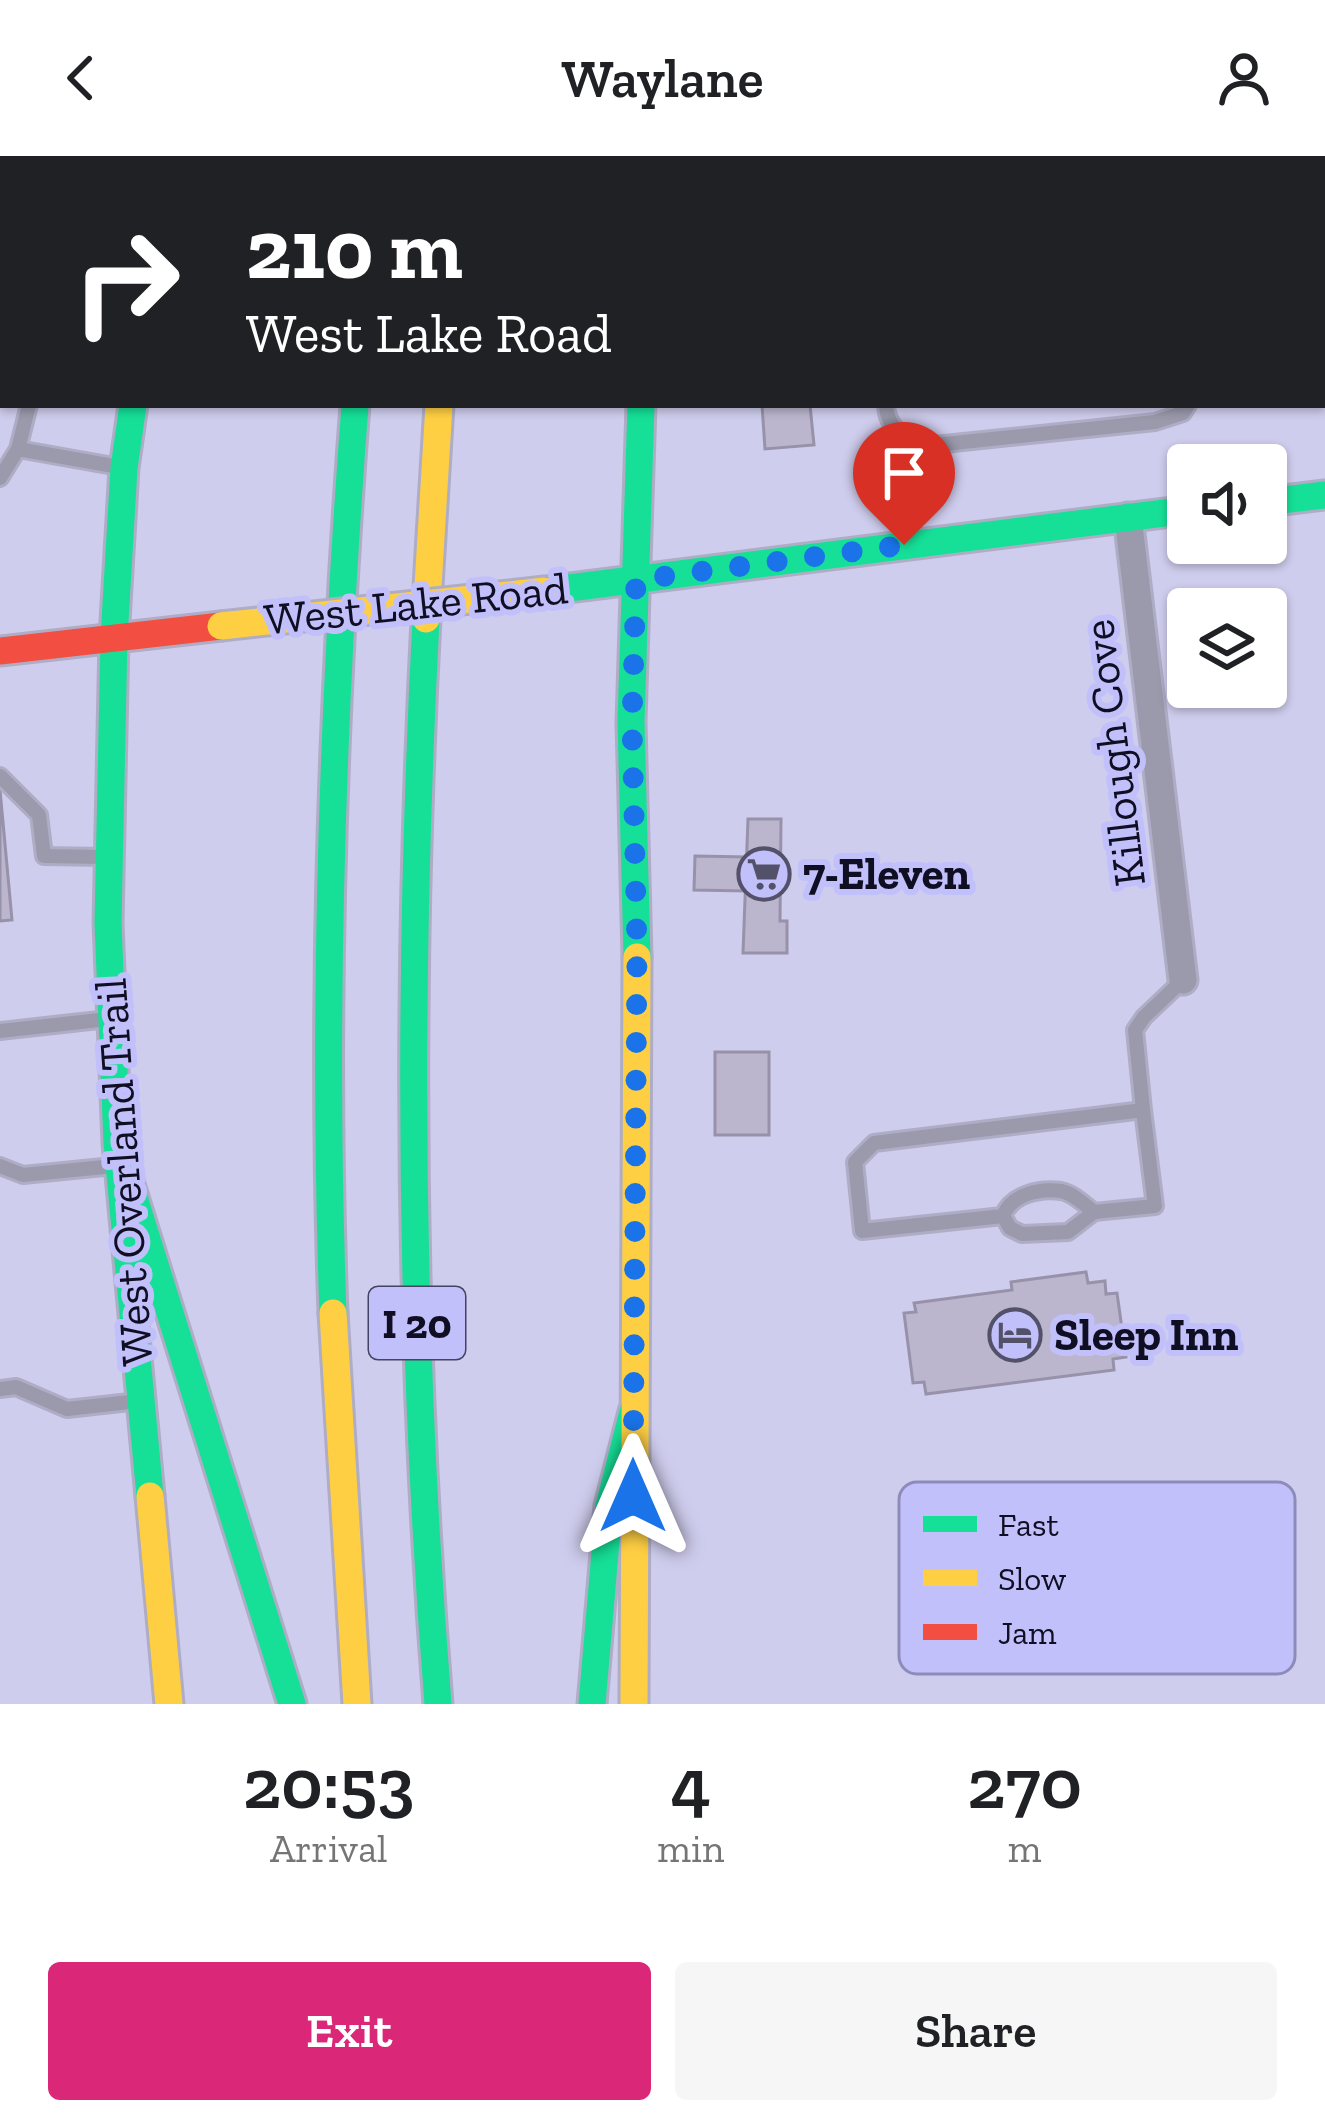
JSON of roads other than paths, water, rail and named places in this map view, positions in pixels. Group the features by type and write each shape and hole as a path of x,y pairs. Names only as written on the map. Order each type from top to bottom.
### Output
{"main road":[{"name":"West Overland Trail","path":"133,408 124,468 114,638 109,857 112,1018 118,1154 169,1704"},
{"name":"I 20","path":"355,408 341,560 326,989 329,1283 357,1704"},
{"name":"I 20","path":"438,1704 417,1389 412,942 426,578 439,408"},
{"path":"634,1704 637,950 632,722 641,408"},
{"path":"1287,500 1325,495"},
{"name":"West Lake Road","path":"0,651 636,580 1167,512"},
{"path":"118,1154 292,1704"},
{"path":"592,1704 609,1506 633,1412"}],"street":[{"name":"Killough Cove","path":"1128,517 1183,980"}],"lane":[{"path":"0,478 18,449 28,408"},
{"path":"886,408 901,436 926,446 1155,422 1186,408"},
{"path":"18,449 124,468"},
{"path":"0,776 39,815 44,856 109,857"},
{"path":"1094,1211 1062,1191 1017,1196 1008,1203 1004,1216 1010,1228 1022,1234 1068,1232 1094,1211 1155,1206 1135,1030 1183,980"},
{"path":"0,1030 112,1018"},
{"path":"1004,1216 862,1231 855,1162 874,1143 1143,1110"},
{"path":"0,1166 23,1175 118,1154"},
{"path":"0,1389 16,1387 67,1409 139,1401"}],"place":[{"name":"7-Eleven","path":"764,874"},
{"name":"Sleep Inn","path":"1015,1335"}]}
